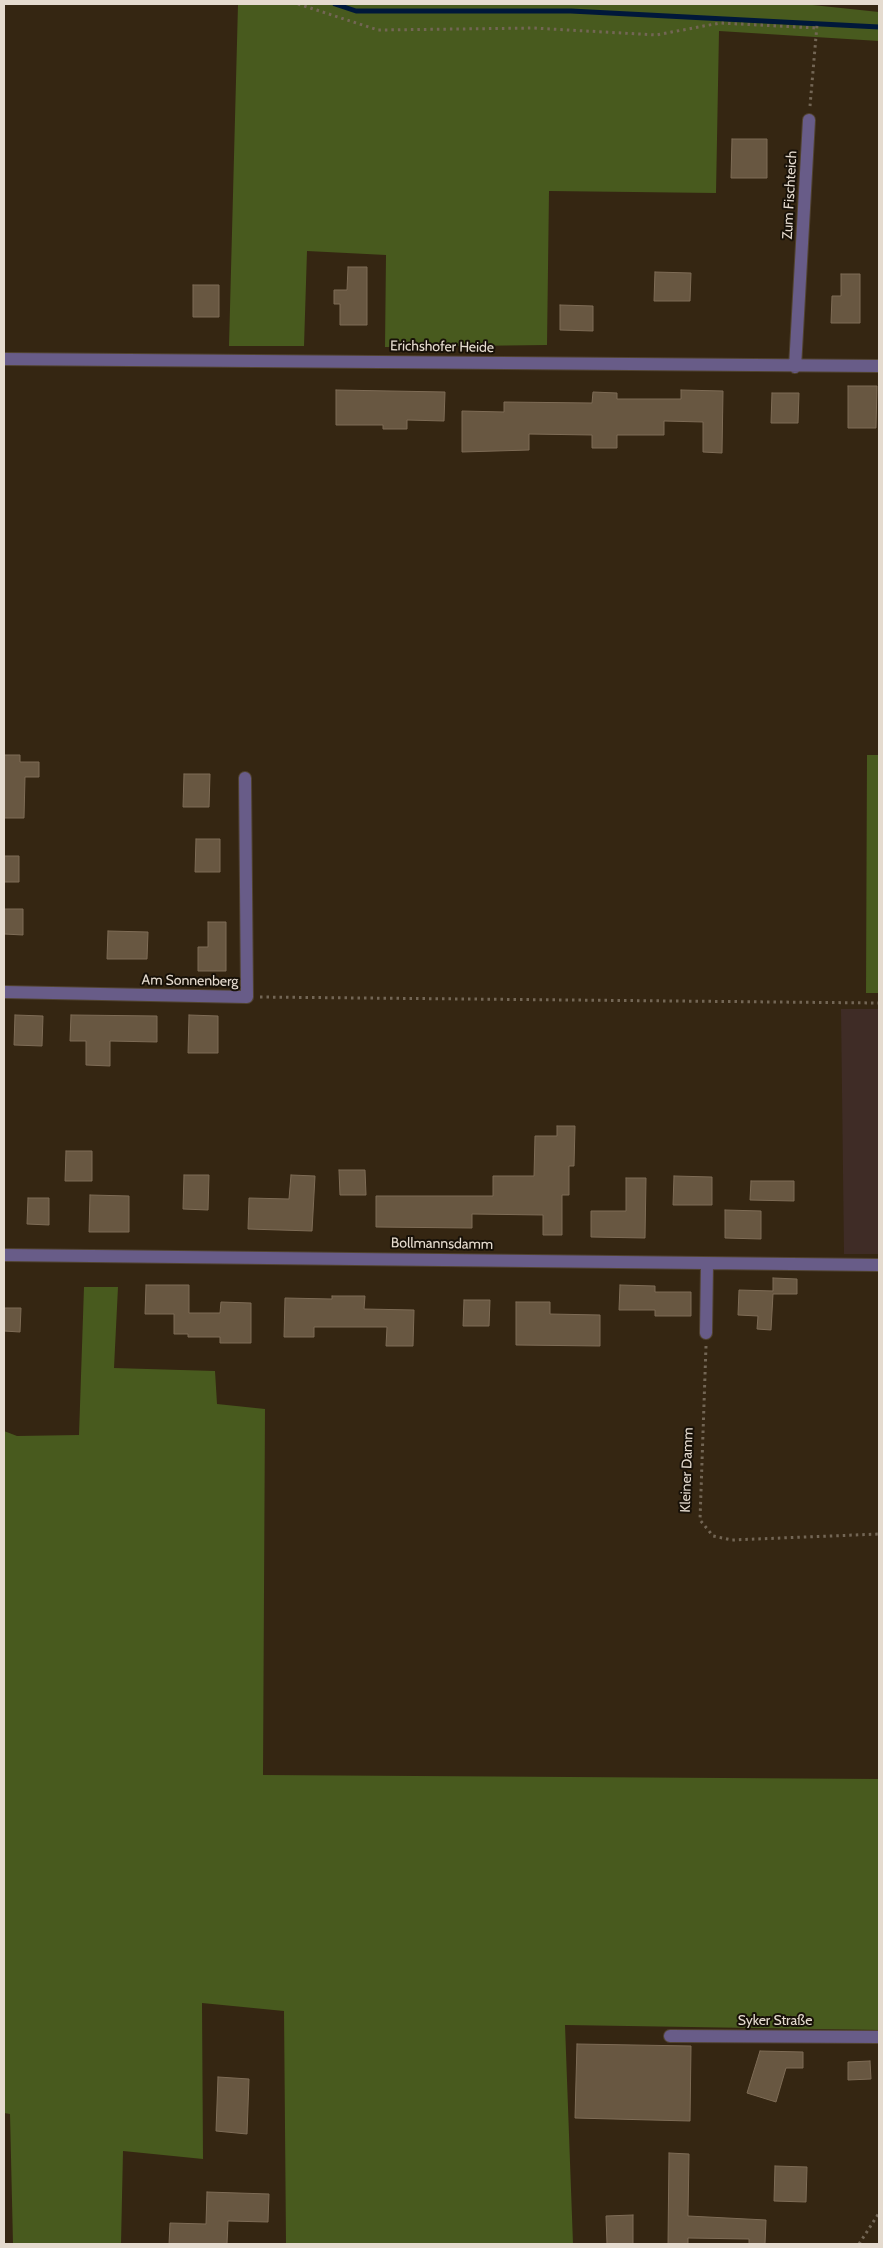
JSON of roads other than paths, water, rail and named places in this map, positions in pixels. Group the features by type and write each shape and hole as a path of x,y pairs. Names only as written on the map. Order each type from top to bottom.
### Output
{"street":[{"name":"Zum Fischteich","path":"795,367 809,120"},
{"name":"Erichshofer Heide","path":"4,359 795,367 879,366"},
{"name":"Am Sonnenberg","path":"4,992 247,997 246,778"},
{"name":"Bollmannsdamm","path":"4,1255 879,1265"},
{"path":"706,1264 706,1333"},
{"name":"Syker Straße","path":"670,2036 879,2037"}],"waterway":[{"path":"335,4 356,11 571,11 879,27"}]}
